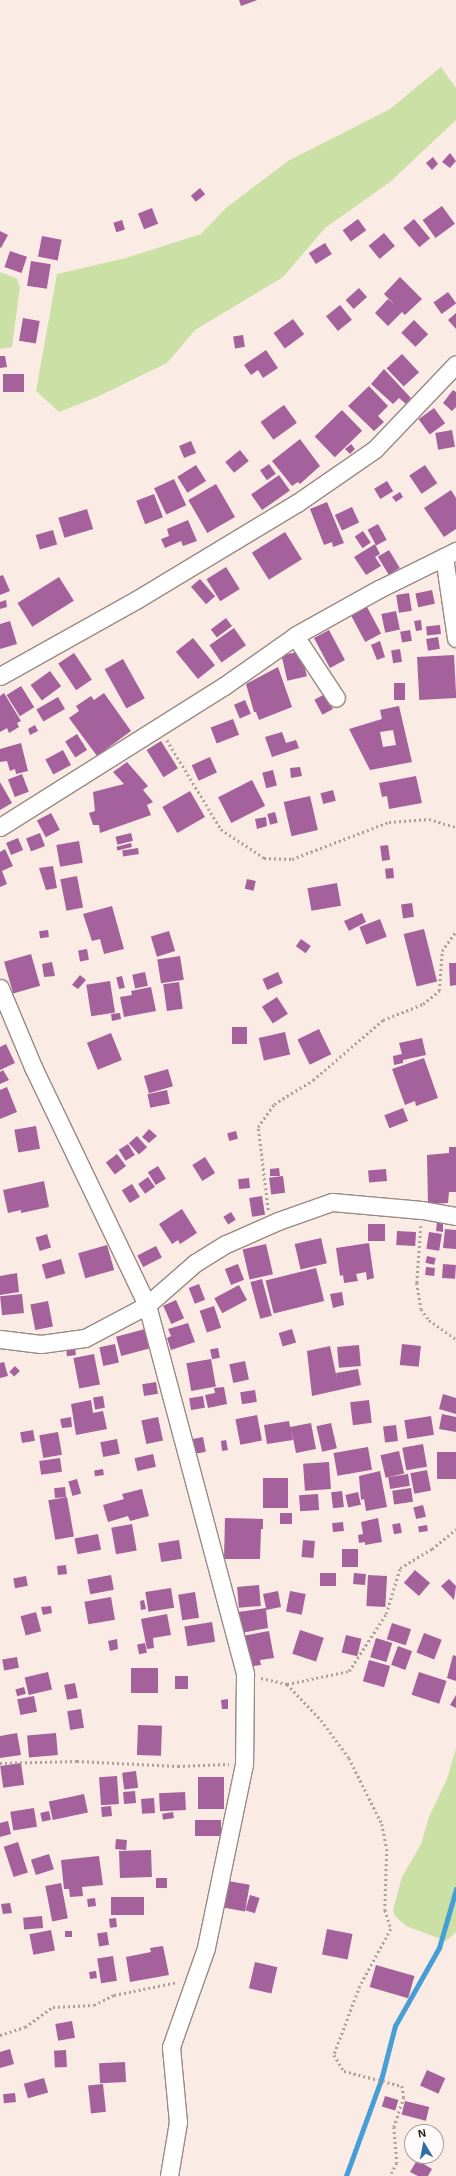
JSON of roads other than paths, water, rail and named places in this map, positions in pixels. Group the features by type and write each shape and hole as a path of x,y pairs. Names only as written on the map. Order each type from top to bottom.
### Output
{"street":[{"path":"0,676 136,600 297,503 375,449 456,364"},
{"path":"0,827 160,727 295,636 379,589 450,554 456,638"},
{"path":"295,636 336,698"},
{"path":"0,988 33,1067 147,1305 245,1674 244,1764 198,1975 172,2047 178,2122 169,2176"},
{"path":"0,1339 41,1344 85,1338 147,1305 195,1263 226,1244 270,1224 332,1202 422,1210 456,1216"}],"waterway":[{"path":"346,2176 381,2080 395,2026 439,1948 456,1889"}]}
